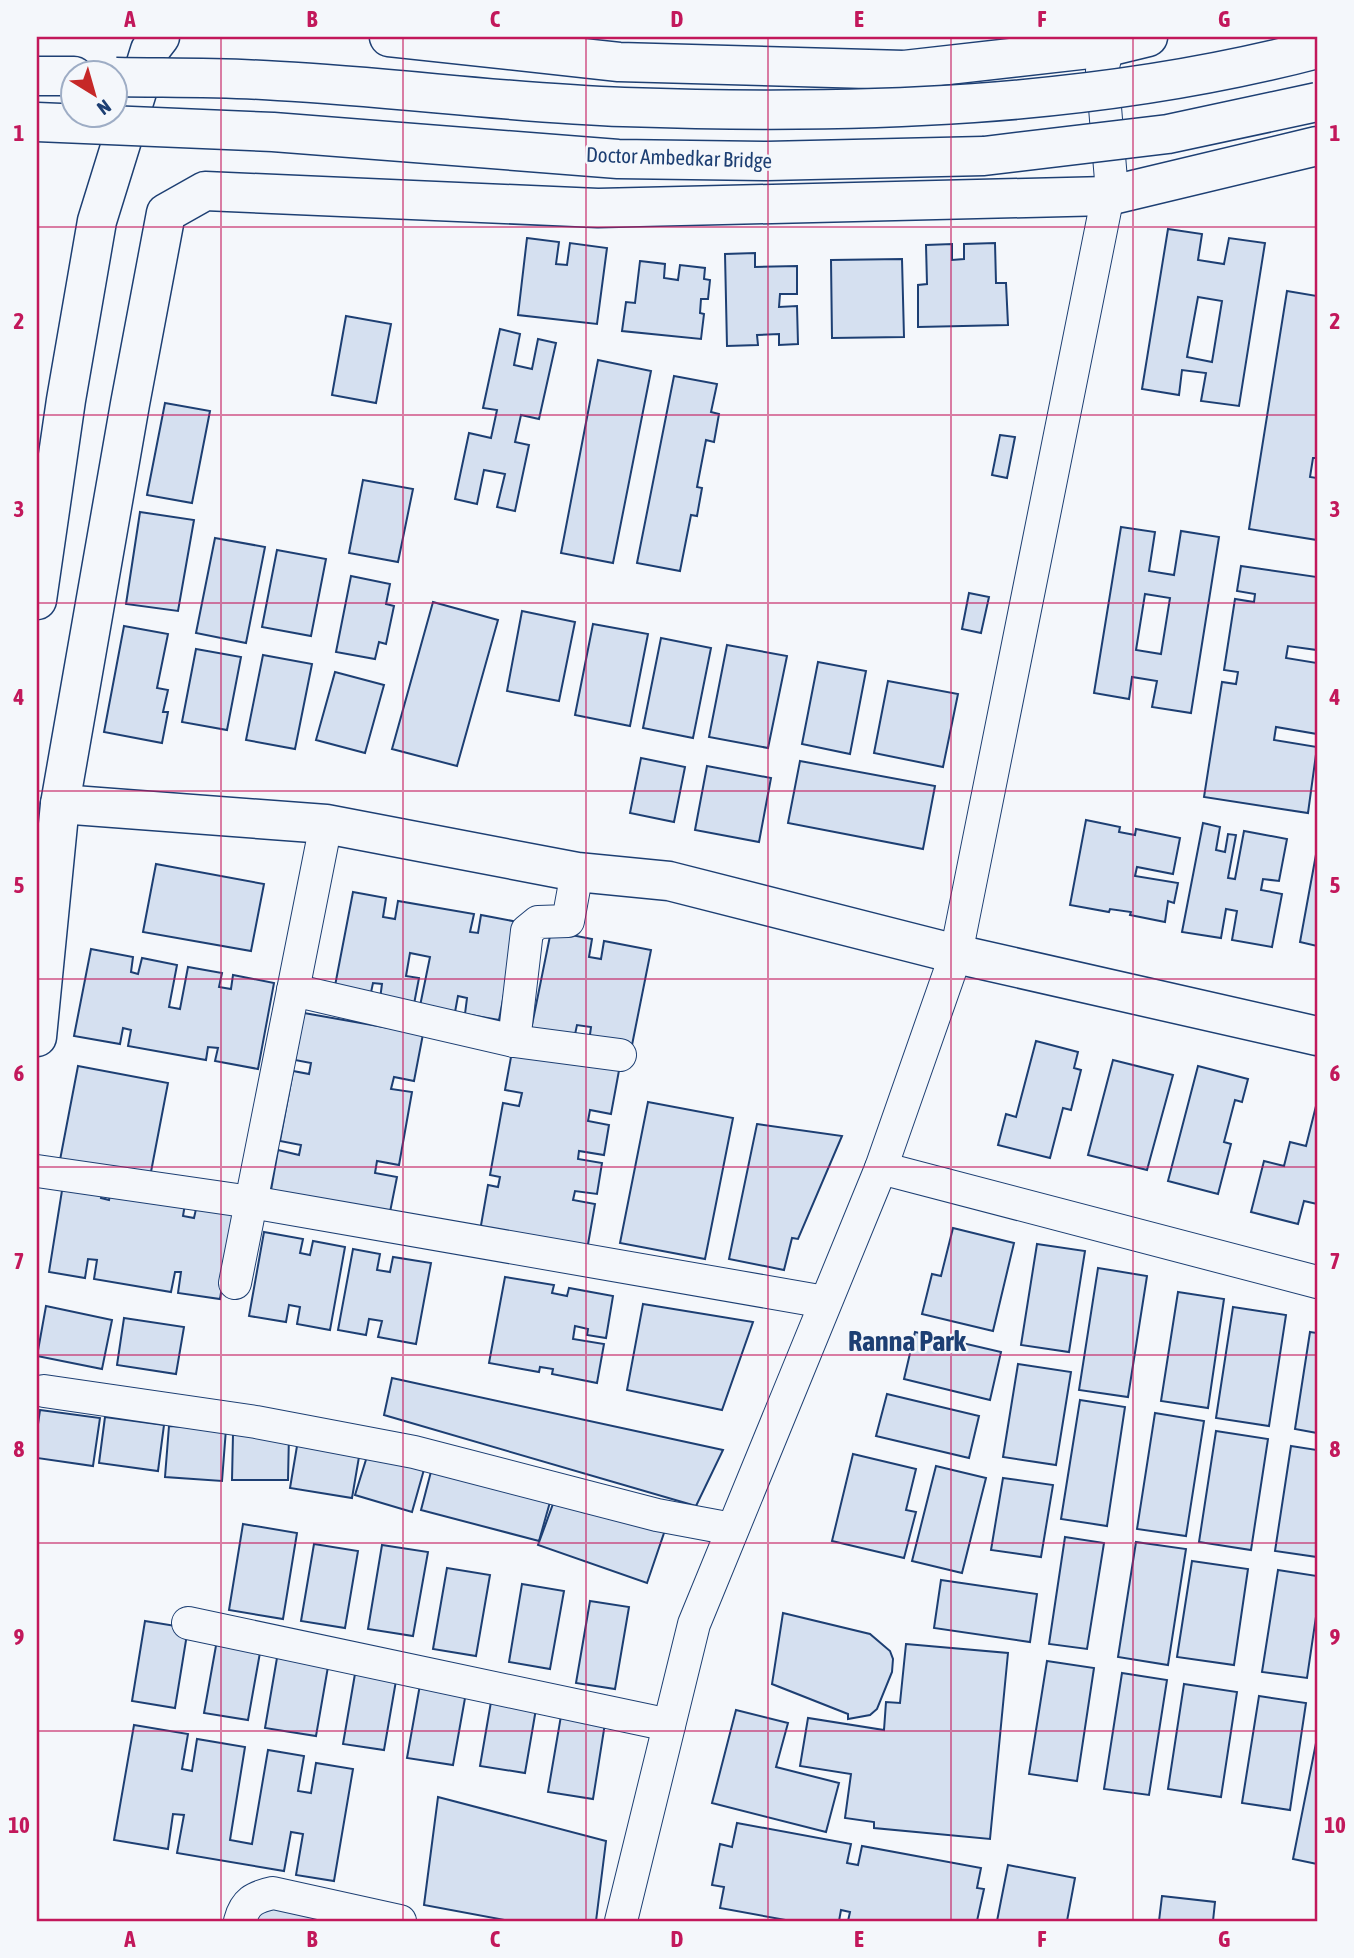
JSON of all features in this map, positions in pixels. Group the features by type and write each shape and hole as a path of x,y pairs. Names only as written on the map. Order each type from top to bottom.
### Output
{"street":[{"path":"37,600 66,400 97,221 150,50 160,37"},
{"path":"389,37 619,62 904,69 1148,37"},
{"path":"621,1921 694,1624 881,1168 956,954 1111,180 1102,71 1109,42"},
{"path":"130,77 278,80 621,107 768,110 981,104 1160,83 1317,49"},
{"path":"37,76 60,76"},
{"name":"Doctor Ambedkar Bridge","path":"37,122 273,132 618,159 768,161 984,156 1168,134 1317,102"},
{"path":"37,1037 60,804 166,213 205,191 598,208 1108,197 1317,146"},
{"path":"60,804 326,824 577,872 669,881 956,954 1317,1036"},
{"path":"235,1283 326,824"},
{"path":"514,1041 527,931 531,925 538,922 568,921 577,872"},
{"path":"293,990 514,1041 620,1055"},
{"path":"881,1168 1317,1282"},
{"path":"37,1171 251,1202 825,1303"},
{"path":"44,1391 256,1422 414,1452 657,1515 732,1530"},
{"path":"188,1623 669,1725"},
{"path":"240,1921 244,1906 257,1896 273,1893 400,1921"}],"building":[{"path":"1168,229 1202,234 1198,260 1224,264 1229,238 1265,243 1239,406 1201,401 1206,373 1182,370 1179,395 1142,389","holes":["1198,297 1222,301 1212,362 1187,357"]},
{"path":"527,238 559,242 556,264 567,265 570,243 607,248 597,324 518,315"},
{"path":"995,243 996,283 1006,283 1008,325 918,327 918,285 927,284 926,245 952,244 952,260 964,259 964,244"},
{"path":"755,253 755,267 797,266 797,294 780,294 779,307 797,306 798,344 779,345 779,334 757,335 758,345 727,346 725,254"},
{"path":"902,259 904,337 832,338 831,260"},
{"path":"640,261 665,264 664,278 678,280 680,265 705,268 704,279 710,280 708,299 701,299 700,313 704,314 701,339 622,331 626,302 635,303"},
{"path":"1287,291 1317,296 1317,458 1313,458 1310,477 1317,478 1317,540 1249,529"},
{"path":"346,316 391,324 376,403 332,395"},
{"path":"500,329 520,334 514,365 532,369 538,339 556,343 539,419 521,415 515,442 529,445 515,511 497,507 505,474 484,470 477,504 455,499 469,433 491,438 497,410 483,408"},
{"path":"598,360 651,371 613,563 561,553"},
{"path":"674,376 717,384 711,412 719,414 714,442 706,440 697,487 702,488 697,516 691,515 680,571 637,563"},
{"path":"165,403 210,411 192,503 147,495"},
{"path":"1000,435 1015,437 1007,478 992,475"},
{"path":"363,480 413,489 398,562 349,553"},
{"path":"140,512 194,520 178,611 126,604"},
{"path":"1121,527 1155,532 1149,571 1174,575 1181,531 1219,537 1191,713 1152,707 1157,681 1132,677 1129,699 1094,693","holes":["1145,594 1170,598 1161,654 1136,650"]},
{"path":"215,538 265,547 246,643 196,633"},
{"path":"277,550 326,559 311,636 262,627"},
{"path":"1241,566 1317,577 1317,650 1288,646 1286,658 1317,663 1317,734 1276,727 1274,740 1317,747 1308,813 1204,797 1222,682 1236,684 1238,672 1224,670 1235,599 1254,602 1255,594 1237,591"},
{"path":"351,576 390,584 386,604 394,606 386,644 379,642 375,659 336,652"},
{"path":"969,593 989,597 981,633 962,629"},
{"path":"433,602 498,620 457,766 392,749"},
{"path":"522,611 575,622 559,701 507,691"},
{"path":"593,624 648,634 630,726 575,715"},
{"path":"124,626 168,634 157,688 168,690 163,712 168,712 162,743 104,732"},
{"path":"661,638 711,648 693,738 643,728"},
{"path":"727,645 787,656 768,748 709,737"},
{"path":"196,649 241,657 227,730 182,722"},
{"path":"263,655 312,664 295,749 246,740"},
{"path":"818,662 866,671 850,754 802,744"},
{"path":"335,672 384,685 365,753 316,740"},
{"path":"888,681 958,694 943,767 874,753"},
{"path":"641,758 685,767 674,822 630,813"},
{"path":"800,761 935,786 923,849 788,823"},
{"path":"707,766 771,778 759,842 695,830"},
{"path":"1086,820 1120,827 1119,832 1135,835 1136,829 1180,838 1173,874 1137,867 1135,876 1178,883 1174,903 1168,901 1165,922 1130,915 1131,912 1110,909 1109,912 1070,905"},
{"path":"1203,823 1220,827 1216,850 1225,852 1228,834 1236,835 1228,878 1235,879 1244,831 1287,839 1279,881 1263,879 1261,890 1282,894 1272,947 1232,940 1237,911 1226,909 1221,938 1182,932"},
{"path":"1317,849 1317,946 1300,942"},
{"path":"156,864 264,884 251,951 143,932"},
{"path":"353,892 386,898 383,917 395,919 398,901 474,914 470,932 478,933 481,915 518,922 499,1020 465,1014 467,998 458,996 455,1012 420,1006 430,957 410,953 406,976 419,978 414,1004 380,999 382,984 373,983 370,997 334,991"},
{"path":"551,931 592,939 589,957 601,959 604,941 651,950 631,1050 589,1042 591,1027 577,1025 574,1039 531,1030"},
{"path":"91,949 133,957 131,972 138,974 142,958 177,965 169,1007 180,1009 188,967 222,973 219,987 231,989 233,975 274,983 258,1069 215,1061 218,1048 208,1047 206,1060 128,1046 131,1030 123,1028 120,1044 74,1036"},
{"path":"304,1013 423,1034 414,1081 394,1077 391,1089 412,1092 399,1165 377,1161 375,1173 397,1177 389,1217 270,1196 278,1150 299,1155 301,1145 280,1141 293,1071 309,1074 311,1063 295,1060"},
{"path":"1036,1041 1078,1052 1074,1068 1081,1070 1071,1110 1063,1108 1050,1158 998,1145 1006,1114 1016,1117"},
{"path":"513,1046 620,1065 611,1114 590,1110 588,1121 609,1125 604,1155 579,1151 578,1159 602,1163 597,1194 575,1191 573,1200 595,1204 587,1250 480,1231 488,1185 498,1187 500,1177 490,1175 503,1103 519,1106 522,1093 505,1090"},
{"path":"1113,1060 1173,1075 1147,1170 1088,1155"},
{"path":"78,1066 168,1083 150,1177 60,1160"},
{"path":"1198,1066 1248,1079 1242,1102 1235,1100 1224,1142 1231,1144 1218,1194 1168,1181"},
{"path":"648,1102 733,1118 705,1259 620,1243"},
{"path":"1316,1106 1317,1204 1304,1201 1298,1224 1251,1212 1264,1161 1284,1166 1290,1142 1306,1146"},
{"path":"757,1124 842,1136 798,1239 792,1238 784,1270 729,1259"},
{"path":"64,1178 104,1185 101,1198 109,1200 112,1186 186,1198 183,1216 194,1218 198,1200 235,1205 220,1299 178,1293 181,1272 175,1272 171,1292 94,1279 97,1260 88,1259 85,1278 49,1272"},
{"path":"953,1228 1014,1243 993,1331 922,1314 932,1274 941,1276"},
{"path":"264,1232 303,1239 300,1253 310,1255 313,1241 345,1247 330,1330 297,1324 300,1307 289,1305 286,1322 249,1316"},
{"path":"1037,1244 1085,1251 1069,1352 1021,1345"},
{"path":"353,1249 380,1254 377,1270 390,1272 393,1257 431,1263 416,1344 378,1337 382,1321 369,1319 366,1335 338,1330"},
{"path":"1098,1268 1147,1276 1128,1397 1079,1390"},
{"path":"505,1277 554,1285 552,1293 567,1296 569,1288 613,1296 606,1338 587,1335 588,1329 575,1326 573,1339 604,1344 597,1383 552,1374 553,1369 540,1367 539,1372 489,1363"},
{"path":"1178,1292 1224,1299 1208,1408 1161,1401"},
{"path":"643,1304 753,1322 722,1410 627,1390"},
{"path":"46,1306 112,1320 102,1369 37,1356"},
{"path":"1233,1307 1286,1315 1269,1426 1216,1418"},
{"path":"124,1318 184,1327 176,1374 117,1365"},
{"path":"915,1332 1001,1352 990,1400 904,1379"},
{"path":"1310,1332 1317,1333 1317,1433 1295,1429"},
{"path":"1018,1364 1071,1372 1056,1465 1003,1457"},
{"path":"392,1378 723,1450 696,1506 384,1415"},
{"path":"887,1394 979,1416 969,1458 876,1436"},
{"path":"1080,1400 1125,1407 1107,1526 1061,1519"},
{"path":"40,1410 100,1418 93,1466 37,1458"},
{"path":"1155,1413 1204,1421 1186,1536 1137,1529"},
{"path":"105,1417 164,1425 158,1471 99,1463"},
{"path":"169,1426 226,1429 222,1481 165,1477"},
{"path":"1216,1431 1268,1439 1251,1550 1199,1542"},
{"path":"233,1434 289,1434 288,1480 232,1480"},
{"path":"298,1440 360,1451 352,1498 290,1488"},
{"path":"1291,1446 1317,1450 1317,1557 1275,1551"},
{"path":"369,1450 425,1466 412,1512 355,1495"},
{"path":"853,1454 916,1469 906,1510 916,1512 904,1558 832,1541"},
{"path":"433,1464 552,1495 539,1541 421,1510"},
{"path":"936,1466 986,1478 962,1573 912,1561"},
{"path":"1003,1478 1053,1485 1041,1557 991,1550"},
{"path":"557,1493 665,1530 647,1583 538,1545"},
{"path":"243,1524 297,1533 283,1619 229,1610"},
{"path":"1065,1537 1104,1543 1087,1649 1049,1644"},
{"path":"1136,1542 1186,1549 1168,1665 1118,1657"},
{"path":"314,1544 358,1551 345,1628 301,1621"},
{"path":"382,1545 428,1552 413,1636 368,1629"},
{"path":"1192,1561 1248,1569 1234,1665 1177,1657"},
{"path":"447,1568 490,1575 476,1656 433,1649"},
{"path":"1278,1570 1317,1576 1317,1610 1307,1678 1262,1672"},
{"path":"941,1580 1037,1594 1030,1642 934,1628"},
{"path":"522,1584 564,1591 550,1669 509,1662"},
{"path":"590,1601 629,1607 615,1689 576,1683"},
{"path":"783,1613 870,1634 890,1651 893,1659 892,1672 877,1709 870,1715 848,1719 848,1714 772,1684"},
{"path":"145,1621 188,1628 175,1708 132,1701"},
{"path":"217,1640 261,1647 248,1720 204,1713"},
{"path":"906,1644 1008,1653 990,1839 874,1828 874,1822 845,1818 851,1774 800,1766 808,1718 884,1730 886,1702 900,1703"},
{"path":"278,1652 329,1661 316,1736 265,1728"},
{"path":"1047,1661 1094,1668 1077,1781 1029,1774"},
{"path":"356,1668 397,1675 384,1750 343,1744"},
{"path":"1122,1673 1167,1680 1149,1795 1104,1789"},
{"path":"421,1679 467,1687 453,1765 407,1758"},
{"path":"1184,1684 1237,1692 1221,1797 1168,1789"},
{"path":"492,1696 537,1703 525,1773 480,1766"},
{"path":"1259,1696 1306,1703 1290,1810 1242,1803"},
{"path":"562,1710 606,1717 593,1799 548,1792"},
{"path":"736,1710 788,1723 776,1767 839,1783 826,1832 712,1803"},
{"path":"134,1725 188,1734 182,1769 192,1771 197,1739 245,1747 230,1840 252,1844 268,1750 304,1756 298,1791 311,1793 316,1763 353,1769 334,1881 296,1875 303,1834 291,1832 284,1871 177,1853 184,1815 173,1814 168,1849 114,1840"},
{"path":"1317,1743 1317,1864 1293,1859"},
{"path":"438,1797 606,1841 596,1921 510,1921 424,1905"},
{"path":"737,1823 851,1844 847,1863 858,1865 862,1846 981,1868 977,1888 984,1889 977,1921 848,1921 850,1912 841,1910 839,1921 791,1921 720,1908 724,1887 712,1885 720,1844 732,1847"},
{"path":"1008,1865 1075,1878 1067,1921 997,1921"},
{"path":"1162,1896 1215,1902 1213,1921 1159,1921"},
{"path":"258,1902 320,1913 319,1921 255,1921"}],"district":[{"name":"Ranna Park","path":"907,1341"}]}
